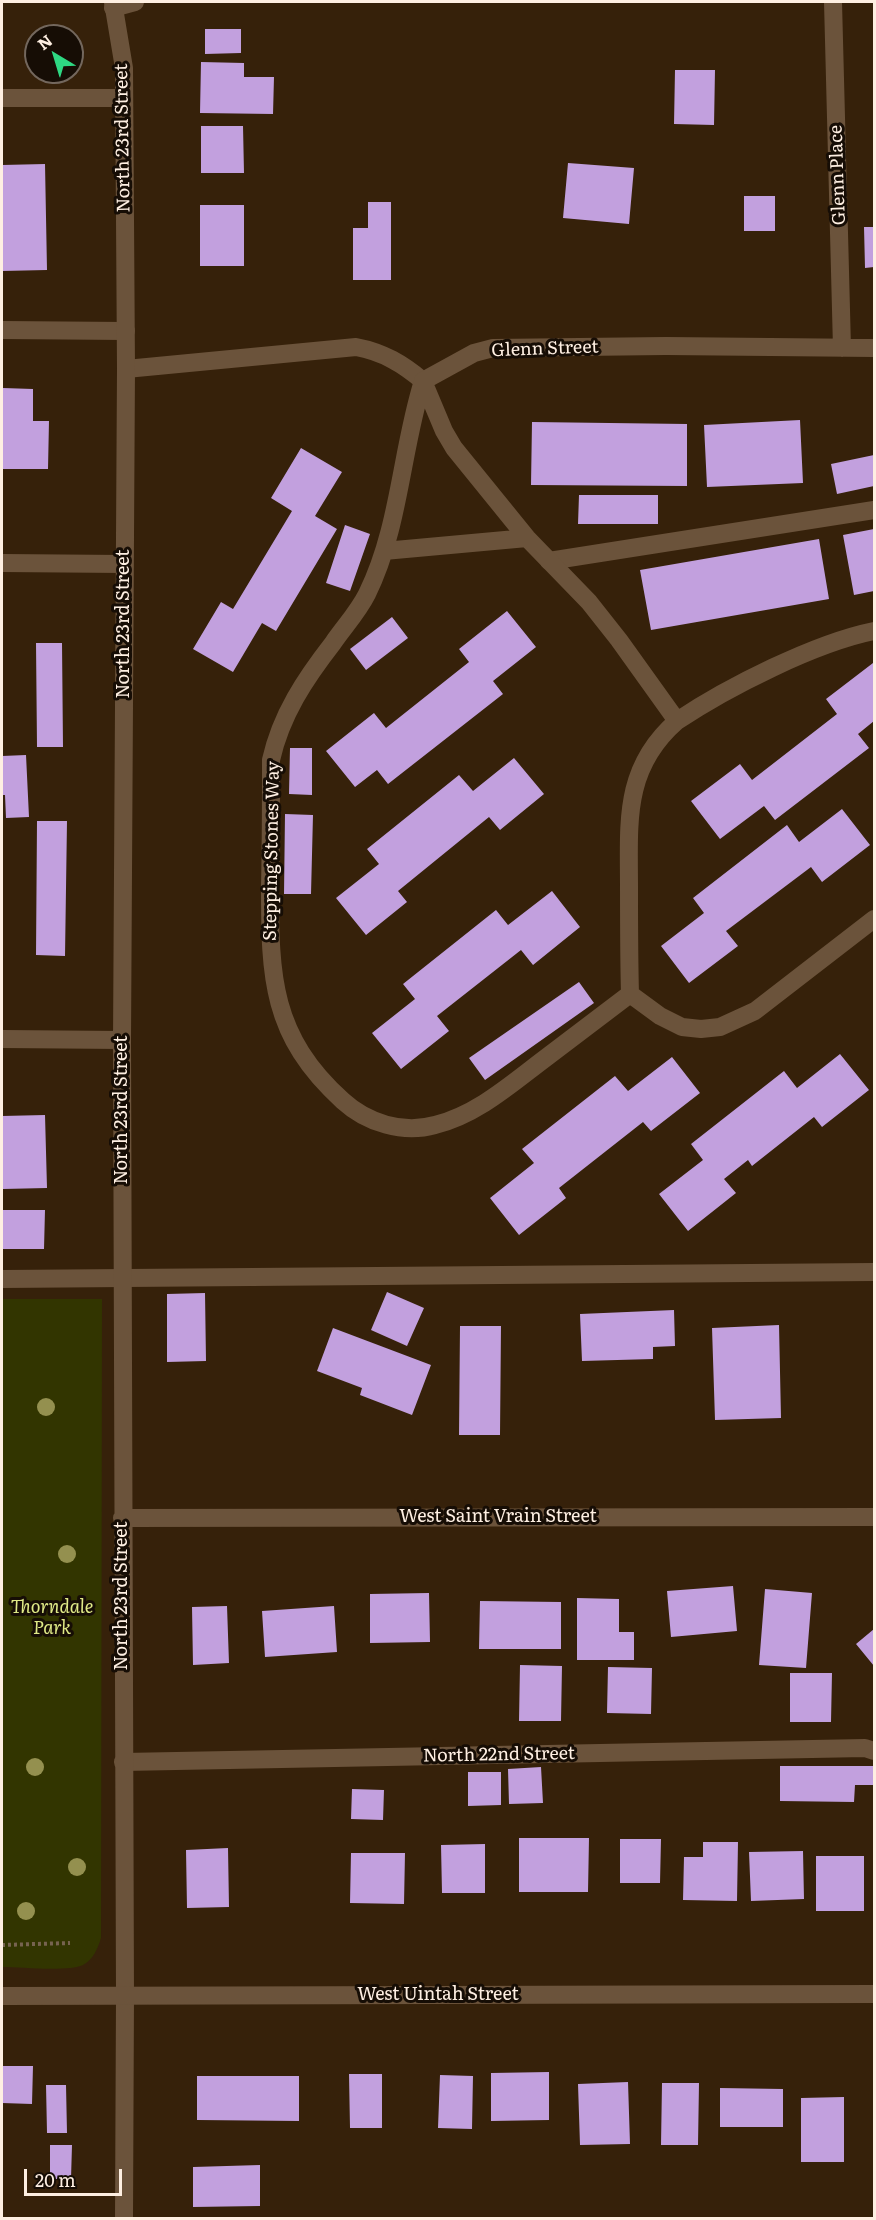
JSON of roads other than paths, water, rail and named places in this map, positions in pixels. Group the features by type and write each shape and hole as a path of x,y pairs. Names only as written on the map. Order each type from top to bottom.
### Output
{"street":[{"path":"113,5 135,2"},
{"name":"Glenn Place","path":"834,2 842,348"},
{"name":"North 23rd Street","path":"113,5 124,68 126,331 122,1040 124,2218"},
{"path":"2,98 124,98"},
{"path":"2,330 126,331"},
{"name":"Glenn Street","path":"423,381 474,353 493,348 666,346 874,348"},
{"path":"126,369 356,347 374,350 393,359 423,381 444,432 454,448 526,538 595,609 677,721"},
{"name":"Stepping Stones Way","path":"423,381 413,415 398,498 384,551 358,609 296,695 276,740 271,760 270,936 276,996 295,1045 322,1082 349,1107 374,1120 395,1127 415,1129 436,1125 482,1104 508,1087 630,994"},
{"path":"549,561 874,510"},
{"path":"384,551 526,538"},
{"path":"2,563 124,564"},
{"path":"874,631 819,649 774,668 700,705 663,733 651,748 636,779 629,815 630,994 660,1016 682,1027 720,1028 755,1011 874,919"},
{"path":"2,1039 122,1040"},
{"path":"2,1279 874,1272"},
{"name":"West Saint Vrain Street","path":"122,1518 874,1517"},
{"name":"North 22nd Street","path":"123,1762 853,1748 874,1751"},
{"name":"West Uintah Street","path":"2,1996 874,1994"}],"park label":[{"name":"Thorndale Park","path":"52,1618"}]}
